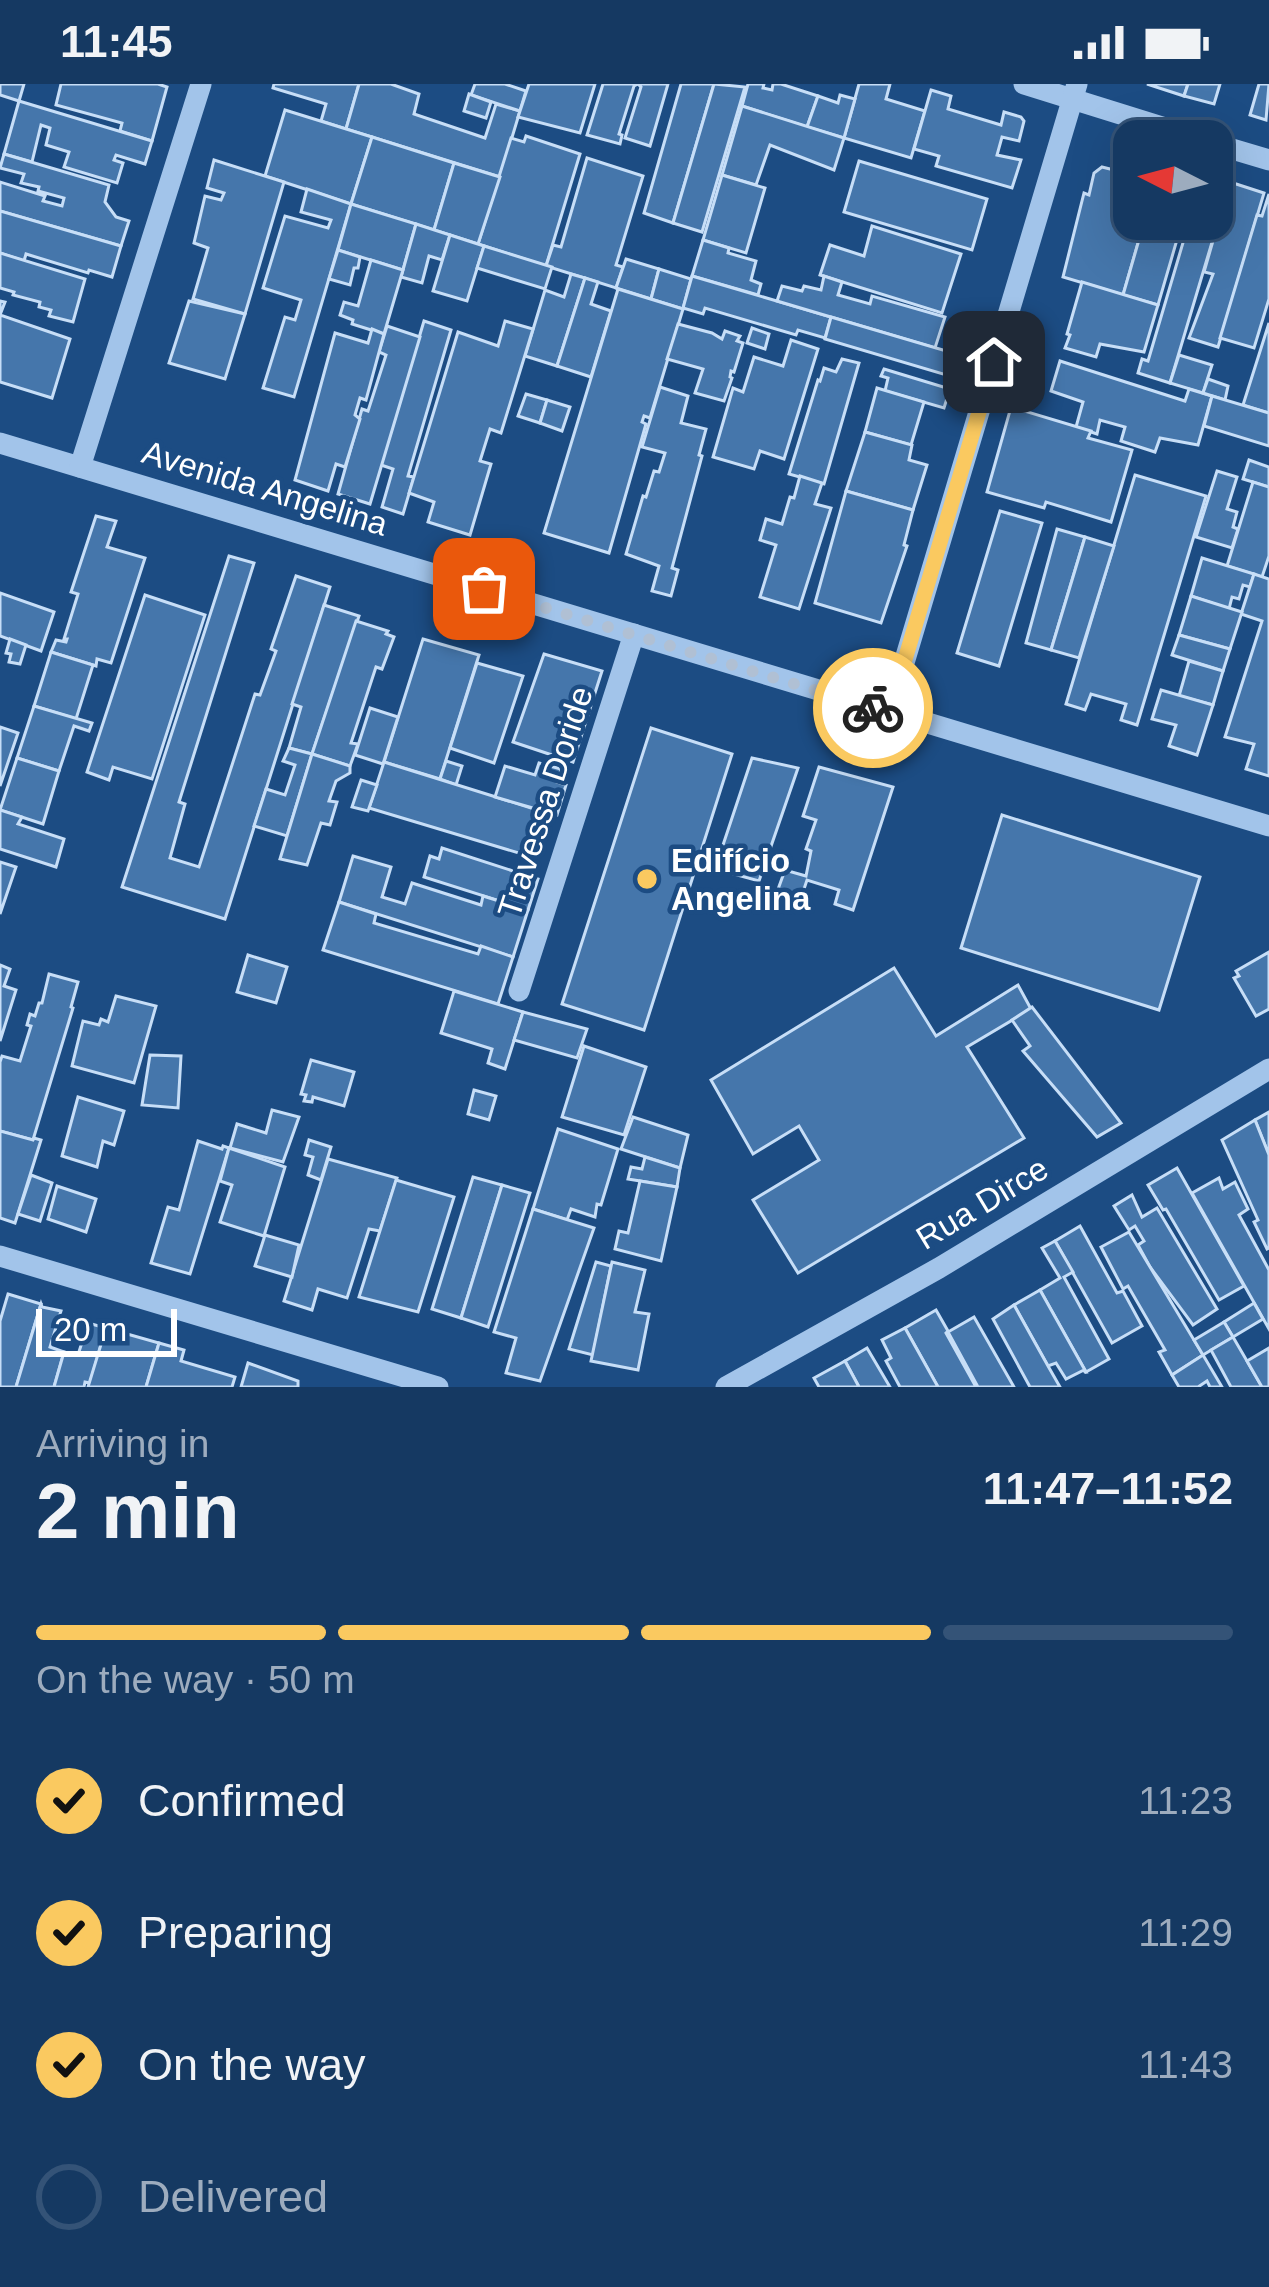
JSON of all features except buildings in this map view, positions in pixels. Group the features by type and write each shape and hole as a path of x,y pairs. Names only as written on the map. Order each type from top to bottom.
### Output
{"street":[{"path":"80,467 201,84"},
{"path":"1024,84 1075,92 1150,120"},
{"path":"889,713 1075,92"},
{"path":"1233,149 1269,160"},
{"name":"Avenida Angelina","path":"0,443 1269,826"},
{"name":"Travessa Doride","path":"519,991 634,634"},
{"name":"Rua Dirce","path":"726,1387 939,1268 1269,1069"},
{"path":"0,1256 438,1387"}],"way so far":[{"path":"484,589 873,708"}],"place":[{"name":"Edifício Angelina","path":"647,879"}],"route":[{"path":"873,708 889,713 994,362"}]}
